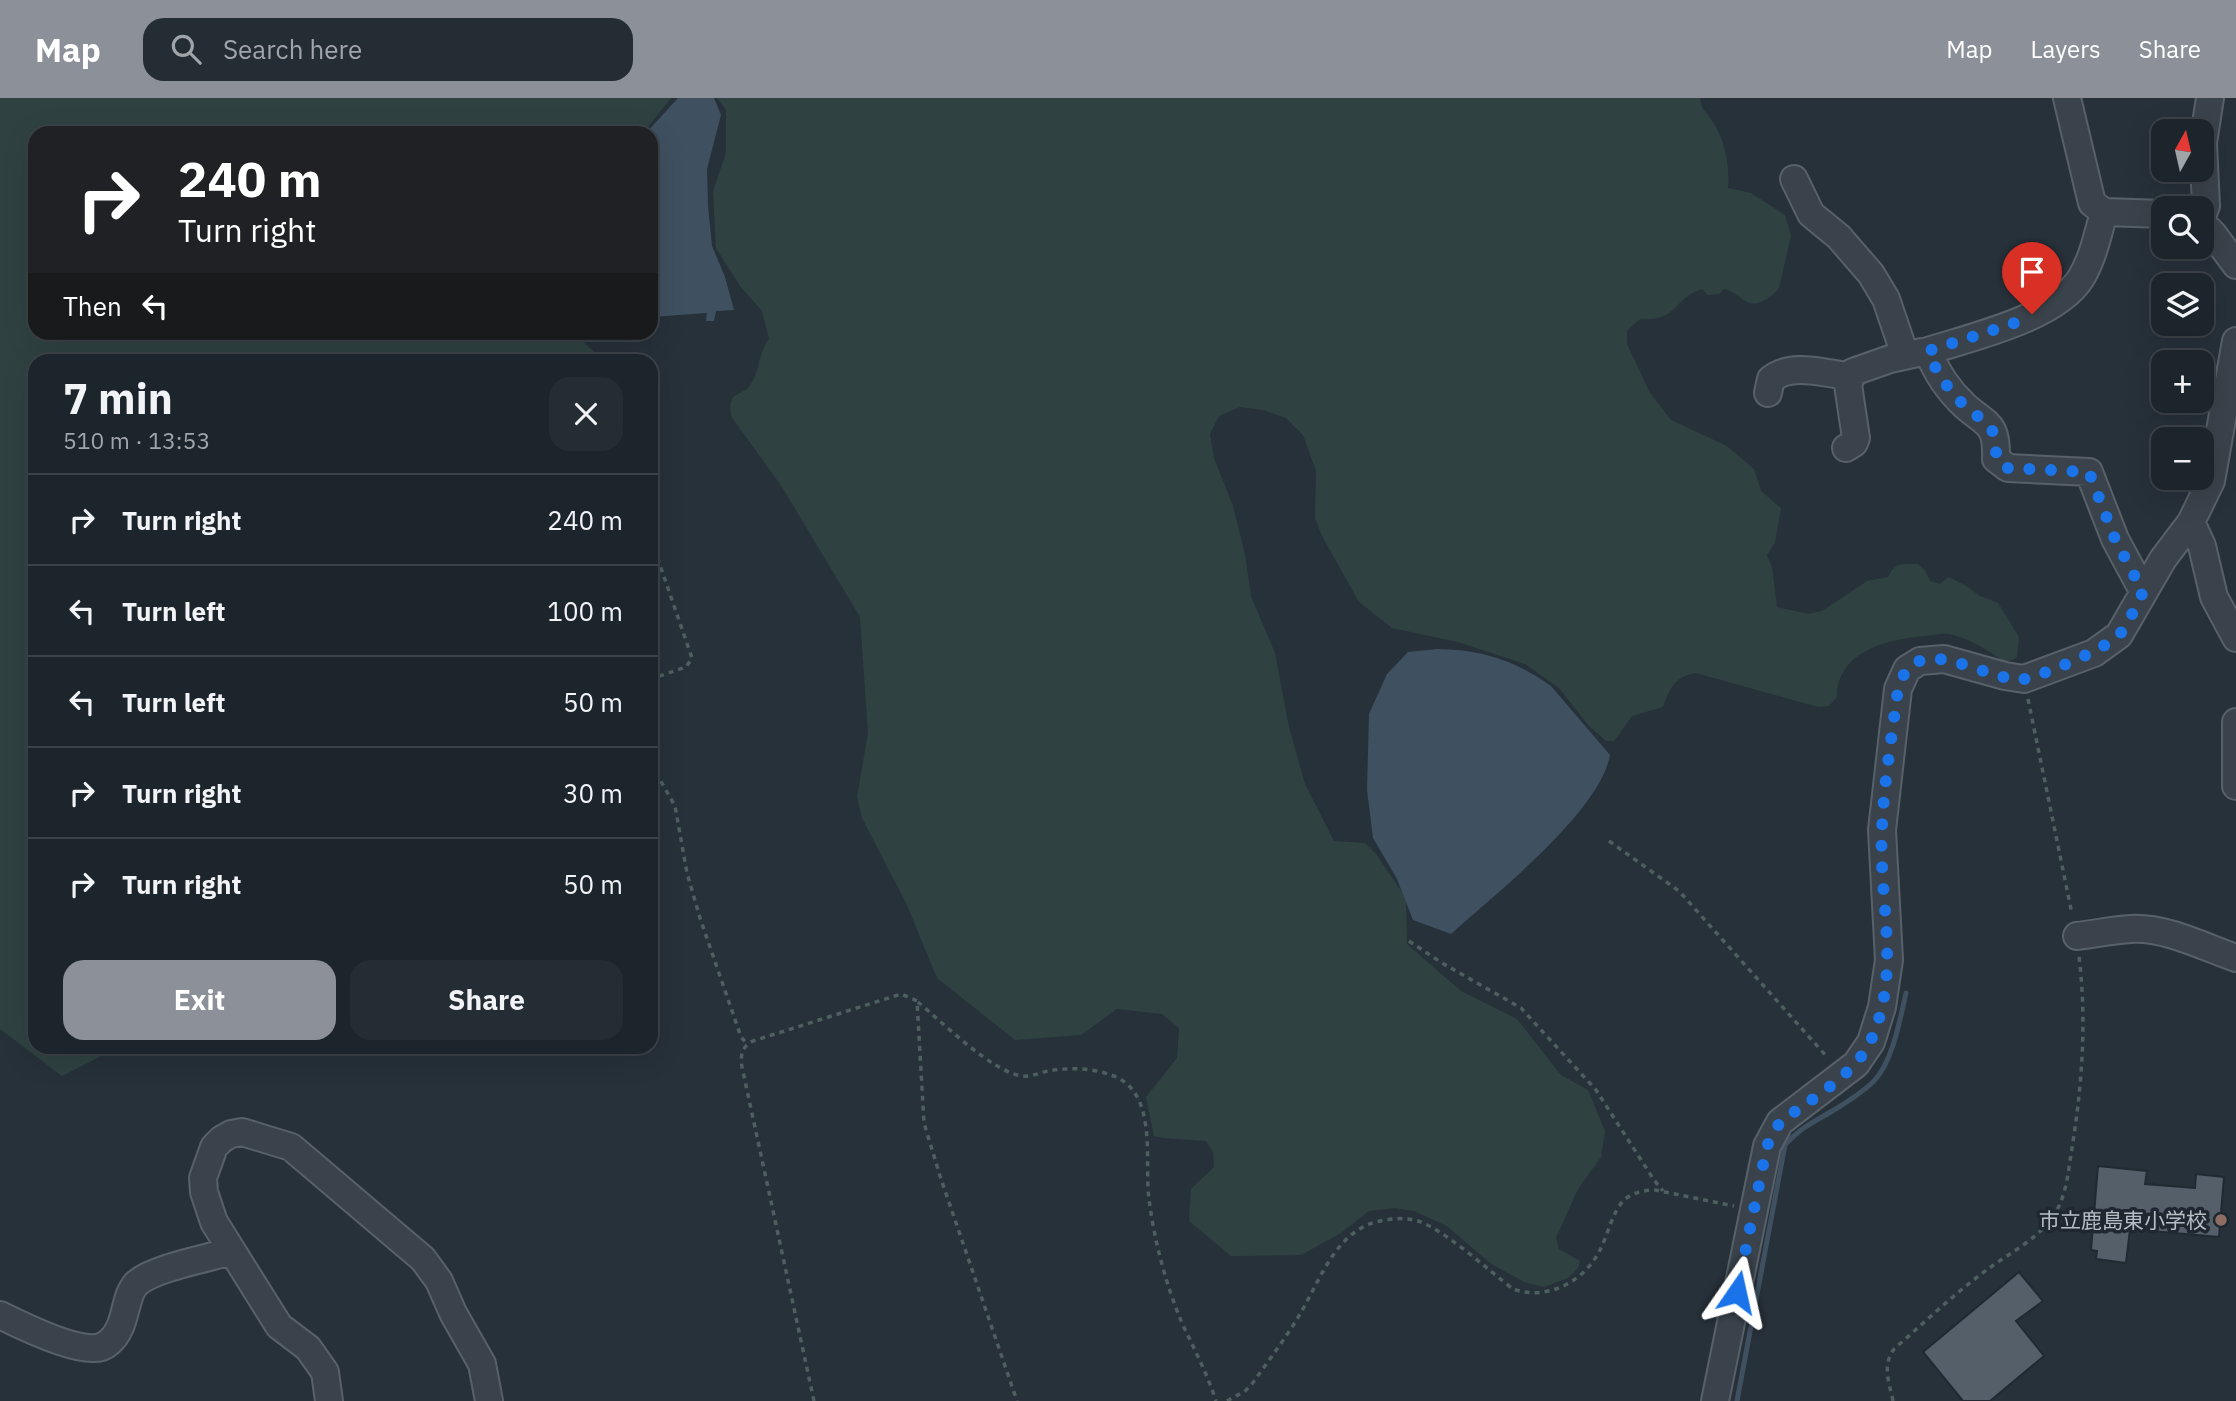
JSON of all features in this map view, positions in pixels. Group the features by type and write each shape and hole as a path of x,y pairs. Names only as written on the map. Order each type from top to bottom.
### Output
{"street":[{"path":"2067,98 2092,203 2104,212 2151,214"},
{"path":"2206,196 2203,143 2210,98"},
{"path":"1794,179 1811,214 1839,237 1871,274 1917,353 1965,406 1987,421 1997,442 1996,459 2008,468 2089,472 2115,539 2143,592"},
{"path":"1846,448 1854,443 1856,438 1848,384 1850,376 1857,369 2012,324 2053,305 2080,279 2096,245 2104,212"},
{"path":"2214,235 2236,265"},
{"path":"1715,1401 1767,1146 1780,1122 1856,1064 1871,1042 1884,995 1889,960 1882,830 1898,689 1907,669 1920,661 1944,659 2024,679 2094,653 2119,635 2163,559 2191,522 2211,481 2236,341"},
{"path":"1768,393 1771,379 1784,371 1800,370 1850,376"},
{"path":"2191,522 2202,546 2214,597 2236,638"},
{"path":"2236,722 2236,786"},
{"path":"2077,936 2132,929 2148,930 2236,958"},
{"path":"329,1401 326,1372 308,1348 279,1326 214,1222 204,1192 203,1178 214,1147 232,1134 242,1132 291,1147 423,1259 439,1281 482,1364 489,1401"},
{"path":"0,1315 71,1344 96,1349 106,1345 114,1337 135,1285 150,1275 232,1251"}],"path":[{"path":"658,559 692,658 686,667 658,677"},
{"path":"1893,1401 1887,1366 1888,1358 1894,1349 1986,1270 2050,1222 2059,1208 2068,1173 2079,1102 2083,993 2077,936 2024,679"},
{"path":"658,776 675,806 687,873 700,918 741,1037 747,1044"},
{"path":"1609,841 1679,891 1843,1074"},
{"path":"1409,941 1442,963 1521,1007 1596,1090 1654,1180 1665,1192"},
{"path":"814,1401 742,1067 742,1051 747,1044 901,994 917,1001 960,1037 1011,1073 1029,1076 1072,1069 1098,1071 1118,1078 1137,1093 1144,1114 1152,1218 1163,1264 1181,1320 1209,1378 1216,1401"},
{"path":"917,1001 924,1123 1017,1401"},
{"path":"1227,1401 1252,1384 1301,1312 1332,1256 1344,1241 1360,1228 1390,1219 1417,1221 1433,1228 1513,1289 1523,1293 1541,1293 1575,1280 1594,1261 1625,1200 1647,1190 1753,1210"}],"shaded area":[{"path":"0,98 671,98 649,126 28,126 28,340 582,340 597,354 28,354 28,1050 0,1029"},
{"path":"717,98 1700,98 1724,146 1728,188 1751,193 1785,215 1791,236 1779,288 1770,297 1753,304 1728,290 1708,295 1702,289 1685,298 1662,317 1640,319 1627,331 1627,344 1650,393 1671,420 1727,446 1754,469 1761,491 1781,508 1775,543 1767,555 1772,567 1777,607 1808,614 1822,611 1867,581 1888,577 1896,566 1918,564 1925,570 1930,581 1940,584 1948,577 1998,603 2019,637 2017,657 2006,663 1974,643 1950,634 1896,640 1867,650 1855,658 1839,681 1837,697 1829,706 1818,707 1696,673 1683,677 1674,684 1663,707 1632,716 1614,741 1606,741 1588,725 1559,688 1525,664 1458,642 1392,628 1359,602 1322,536 1315,518 1316,471 1303,435 1286,418 1263,410 1240,407 1219,416 1210,434 1214,458 1233,506 1245,554 1251,596 1275,653 1289,727 1305,784 1334,841 1365,843 1376,854 1406,898 1407,944 1461,991 1517,1019 1561,1075 1588,1090 1605,1131 1601,1157 1578,1189 1556,1238 1559,1249 1580,1261 1578,1268 1568,1278 1544,1287 1524,1282 1490,1263 1447,1226 1414,1211 1395,1208 1369,1211 1341,1233 1301,1255 1231,1256 1189,1221 1191,1189 1214,1167 1213,1152 1206,1141 1154,1136 1146,1097 1177,1058 1179,1028 1162,1014 1117,1009 1081,1035 1015,1040 937,978 906,903 862,818 857,797 868,733 860,617 782,487 731,416 730,405 733,397 752,382 769,339 762,311 740,286 716,248 713,191 726,153 726,110"},
{"path":"33,1054 105,1054 62,1076"}],"water":[{"path":"678,98 714,98 721,115 707,169 708,206 712,246 725,277 734,310 716,311 714,321 706,321 707,313 658,316 658,126 652,126"},
{"path":"1437,649 1484,654 1524,669 1551,686 1610,755 1602,777 1567,826 1518,875 1451,934 1413,920 1397,879 1373,838 1367,790 1369,714 1387,674 1408,652"}],"building":[{"path":"2098,1166 2147,1171 2145,1184 2195,1188 2196,1174 2224,1177 2219,1237 2130,1229 2126,1263 2096,1259 2097,1251 2091,1250"},
{"path":"2019,1272 2043,1301 2016,1321 2044,1356 1990,1401 1963,1401 1923,1352"}],"waterway":[{"path":"1737,1401 1785,1145 1802,1129 1865,1089 1881,1073 1891,1051 1906,993"}],"place":[{"name":"市立鹿島東小学校","path":"2221,1220"}],"route":[{"path":"1737,1292 1767,1146 1773,1133 1780,1122 1856,1064 1871,1042 1882,1007 1889,960 1882,830 1898,689 1907,669 1920,661 1944,659 2024,679 2094,653 2119,635 2143,592 2115,539 2089,472 2008,468 1996,459 1997,442 1987,421 1965,406 1941,378 1933,364 1928,351 2012,324 2032,314"}]}
